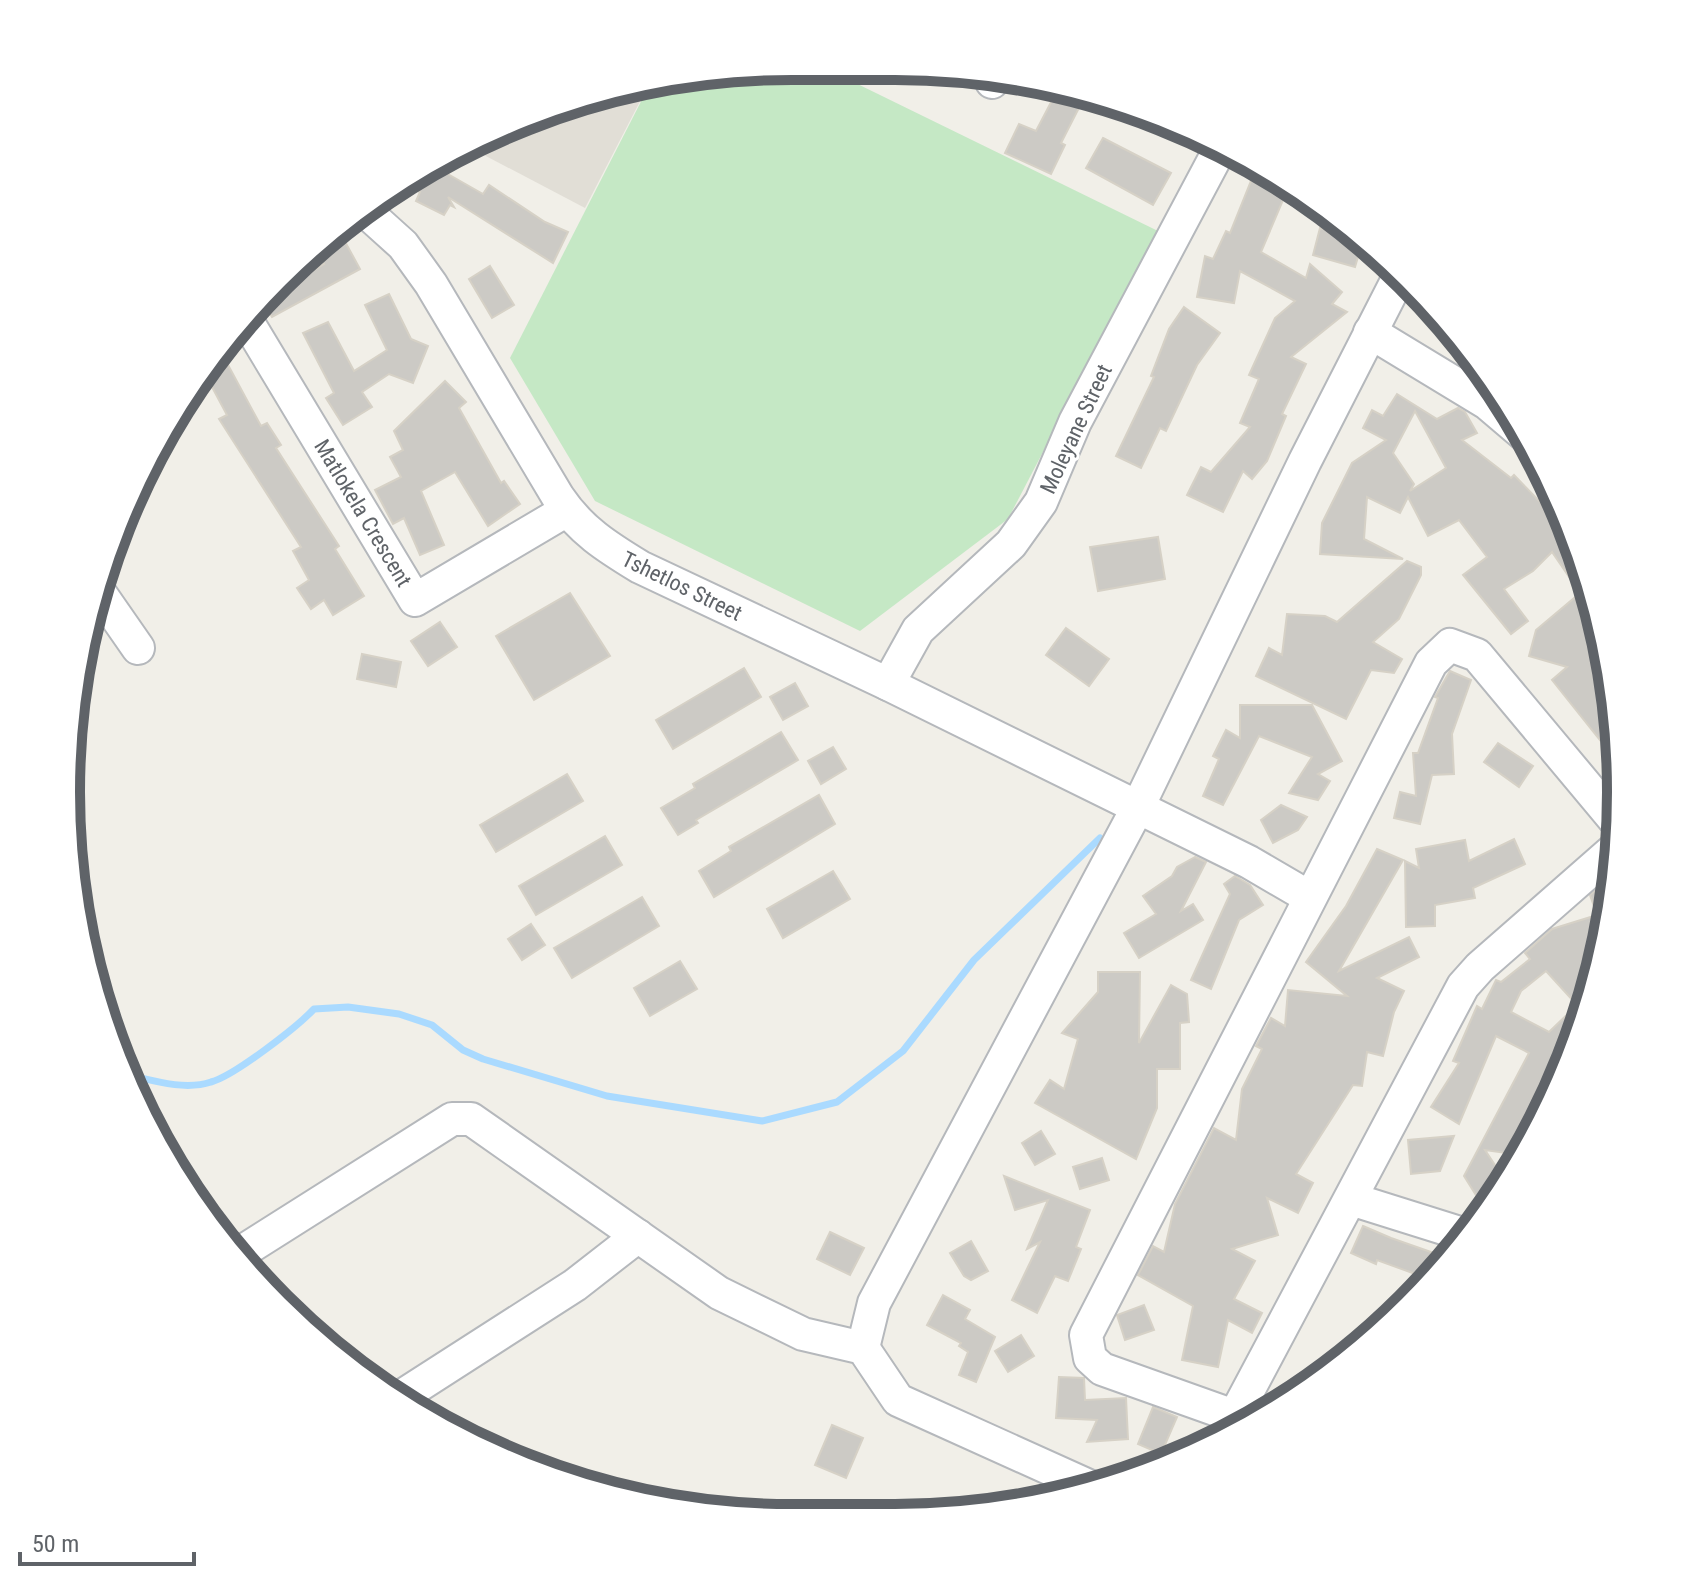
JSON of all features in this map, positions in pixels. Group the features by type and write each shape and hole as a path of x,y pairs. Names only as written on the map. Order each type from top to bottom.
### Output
{"street":[{"name":"Moleyane Street","path":"888,684 918,630 1011,544 1041,502 1075,422 1216,156"},
{"name":"Tshetlos Street","path":"372,217 403,245 431,284 567,510 601,544 640,567 888,684 1249,862 1309,897"},
{"path":"863,1348 880,1291 1137,809 1394,286"},
{"name":"Matlokela Crescent","path":"252,329 415,600 567,510"},
{"path":"1370,332 1496,411"},
{"path":"106,602 138,648"},
{"path":"1224,1424 1102,1369 1090,1358 1086,1335 1431,663 1450,645 1477,655 1606,810"},
{"path":"1233,1419 1463,986 1480,967 1603,859"},
{"path":"247,1249 452,1119 471,1119 733,1300 803,1334 863,1348 898,1400 1077,1481"},
{"path":"1351,1199 1455,1231"},
{"path":"409,1392 575,1285 638,1236"}],"shaded area":[{"path":"643,96 585,208 479,152 563,118"}],"green space":[{"path":"849,80 1158,231 1008,519 860,631 595,501 510,358 644,96 653,94 745,82"}],"building":[{"path":"1053,98 1081,105 1061,143 1065,145 1051,174 1005,153 1019,124 1036,131"},
{"path":"1103,138 1171,173 1153,205 1086,168"},
{"path":"443,171 483,194 489,185 545,222 568,232 553,263 448,197 454,207 450,205 444,215 416,201 420,192 413,189"},
{"path":"1253,176 1285,196 1261,252 1306,278 1310,264 1342,292 1332,304 1347,312 1291,357 1306,364 1282,414 1286,416 1267,461 1252,479 1243,471 1223,512 1187,495 1201,467 1211,472 1250,427 1240,423 1259,379 1249,375 1275,318 1295,301 1240,271 1234,303 1197,297 1205,256 1213,259 1226,231 1230,233"},
{"path":"1320,228 1334,232 1359,253 1355,267 1313,255"},
{"path":"344,240 360,269 272,317 268,311 289,289 324,264 321,259"},
{"path":"490,266 514,305 492,318 469,279"},
{"path":"389,294 411,339 428,346 413,383 389,374 362,392 372,407 343,425 326,398 334,393 303,333 328,322 354,371 387,350 365,305"},
{"path":"1184,307 1220,333 1197,365 1166,431 1160,428 1141,468 1116,456 1154,377 1151,376 1169,329"},
{"path":"226,361 261,426 267,423 281,445 276,448 339,546 335,549 364,596 333,615 324,600 311,609 297,588 309,580 293,551 301,547 219,419 227,415 210,383"},
{"path":"445,381 466,402 459,408 501,483 504,481 520,504 488,526 455,472 421,491 444,545 420,555 404,518 393,524 375,490 401,477 390,457 403,450 394,431"},
{"path":"1397,394 1437,419 1458,408 1465,412 1477,433 1462,440 1511,478 1514,475 1546,508 1577,589 1552,552 1533,571 1504,589 1528,621 1511,634 1463,575 1487,557 1459,520 1428,536 1408,497 1400,513 1367,497 1364,539 1403,559 1320,554 1322,523 1352,463 1386,440 1363,428 1372,410 1383,416","holes":["1415,411 1446,468 1410,491 1414,484 1393,453"]},
{"path":"1158,537 1165,579 1098,591 1090,547"},
{"path":"1407,561 1421,567 1421,575 1399,619 1373,642 1402,659 1394,673 1371,670 1346,719 1256,676 1269,648 1282,655 1287,614 1325,616 1337,622"},
{"path":"570,593 610,656 534,700 496,636"},
{"path":"1579,594 1601,699 1604,737 1600,740 1552,680 1567,667 1529,656 1536,630"},
{"path":"440,622 457,647 428,666 411,641"},
{"path":"1066,628 1109,659 1089,686 1046,655"},
{"path":"362,654 401,662 396,687 357,679"},
{"path":"744,668 761,697 673,749 656,720"},
{"path":"1450,671 1471,680 1452,734 1454,774 1432,775 1420,824 1394,818 1400,792 1416,796 1413,753 1418,753 1438,698 1435,697"},
{"path":"795,683 808,706 783,720 770,697"},
{"path":"1240,705 1312,705 1342,761 1318,774 1330,781 1318,800 1289,793 1312,757 1259,736 1223,805 1203,796 1219,759 1213,756 1226,730 1240,738"},
{"path":"781,732 798,760 696,820 698,823 678,835 661,808 695,788 693,784"},
{"path":"1498,743 1533,766 1519,787 1484,762"},
{"path":"833,747 846,769 821,784 808,761"},
{"path":"567,774 583,801 496,852 480,825"},
{"path":"819,795 835,824 714,897 699,871 731,851 729,847"},
{"path":"1281,805 1307,817 1298,830 1273,843 1261,820"},
{"path":"605,836 622,865 536,915 519,886"},
{"path":"1514,839 1525,864 1473,888 1475,898 1435,905 1435,926 1406,927 1405,861 1419,868 1416,849 1465,840 1469,861"},
{"path":"1377,849 1403,860 1339,971 1409,937 1419,957 1377,978 1404,991 1394,1012 1383,1056 1367,1052 1362,1086 1353,1085 1296,1174 1313,1183 1298,1213 1267,1198 1278,1235 1232,1249 1255,1261 1234,1299 1262,1313 1252,1333 1228,1320 1218,1367 1182,1360 1193,1306 1138,1275 1153,1246 1164,1252 1175,1204 1214,1128 1236,1140 1242,1089 1262,1049 1256,1046 1271,1018 1285,1026 1288,990 1347,996 1306,962 1346,906"},
{"path":"1195,857 1206,862 1181,911 1193,904 1203,920 1139,958 1124,933 1156,914 1143,896 1172,876 1177,867"},
{"path":"833,871 850,899 783,938 767,909"},
{"path":"1235,876 1250,885 1263,905 1239,920 1211,989 1191,980 1230,894 1224,884"},
{"path":"1601,886 1596,913 1590,895"},
{"path":"642,897 659,926 572,978 554,948"},
{"path":"1596,915 1575,1003 1546,971 1521,991 1511,1012 1549,1032 1573,1009 1553,1064 1512,1148 1509,1153 1485,1150 1498,1170 1479,1199 1464,1176 1529,1053 1496,1036 1459,1124 1431,1107 1459,1063 1453,1061 1477,1006 1482,1009 1496,980 1501,982 1530,959 1525,953 1552,929"},
{"path":"531,924 545,945 522,960 508,939"},
{"path":"680,961 697,989 650,1016 634,988"},
{"path":"1098,972 1140,972 1139,1043 1171,985 1187,994 1189,1022 1180,1023 1180,1069 1157,1069 1157,1108 1136,1159 1035,1103 1050,1080 1064,1089 1078,1039 1062,1033 1098,992"},
{"path":"1041,1131 1055,1154 1035,1165 1022,1143"},
{"path":"1454,1136 1440,1171 1411,1174 1408,1140"},
{"path":"1102,1158 1109,1180 1080,1189 1073,1167"},
{"path":"1004,1176 1090,1210 1076,1247 1081,1249 1068,1281 1055,1276 1037,1313 1012,1300 1040,1242 1027,1249 1048,1200 1015,1210"},
{"path":"1363,1226 1436,1254 1417,1275 1377,1260 1376,1264 1351,1253"},
{"path":"830,1232 864,1248 850,1275 817,1259"},
{"path":"971,1241 988,1271 971,1280 964,1276 950,1253"},
{"path":"943,1295 970,1310 965,1319 995,1337 976,1382 959,1375 968,1352 959,1346 961,1343 927,1325"},
{"path":"1144,1305 1154,1330 1125,1340 1117,1315"},
{"path":"1021,1335 1034,1356 1008,1372 995,1351"},
{"path":"1059,1377 1084,1378 1085,1400 1126,1398 1128,1439 1087,1442 1097,1420 1056,1418"},
{"path":"1153,1407 1177,1417 1162,1452 1138,1444"},
{"path":"832,1425 863,1438 846,1478 815,1465"}],"waterway":[{"path":"140,1078 179,1085 211,1082 249,1061 314,1009 348,1007 399,1014 432,1025 463,1050 483,1059 607,1096 762,1121 837,1102 903,1051 974,960 1100,838"}]}
